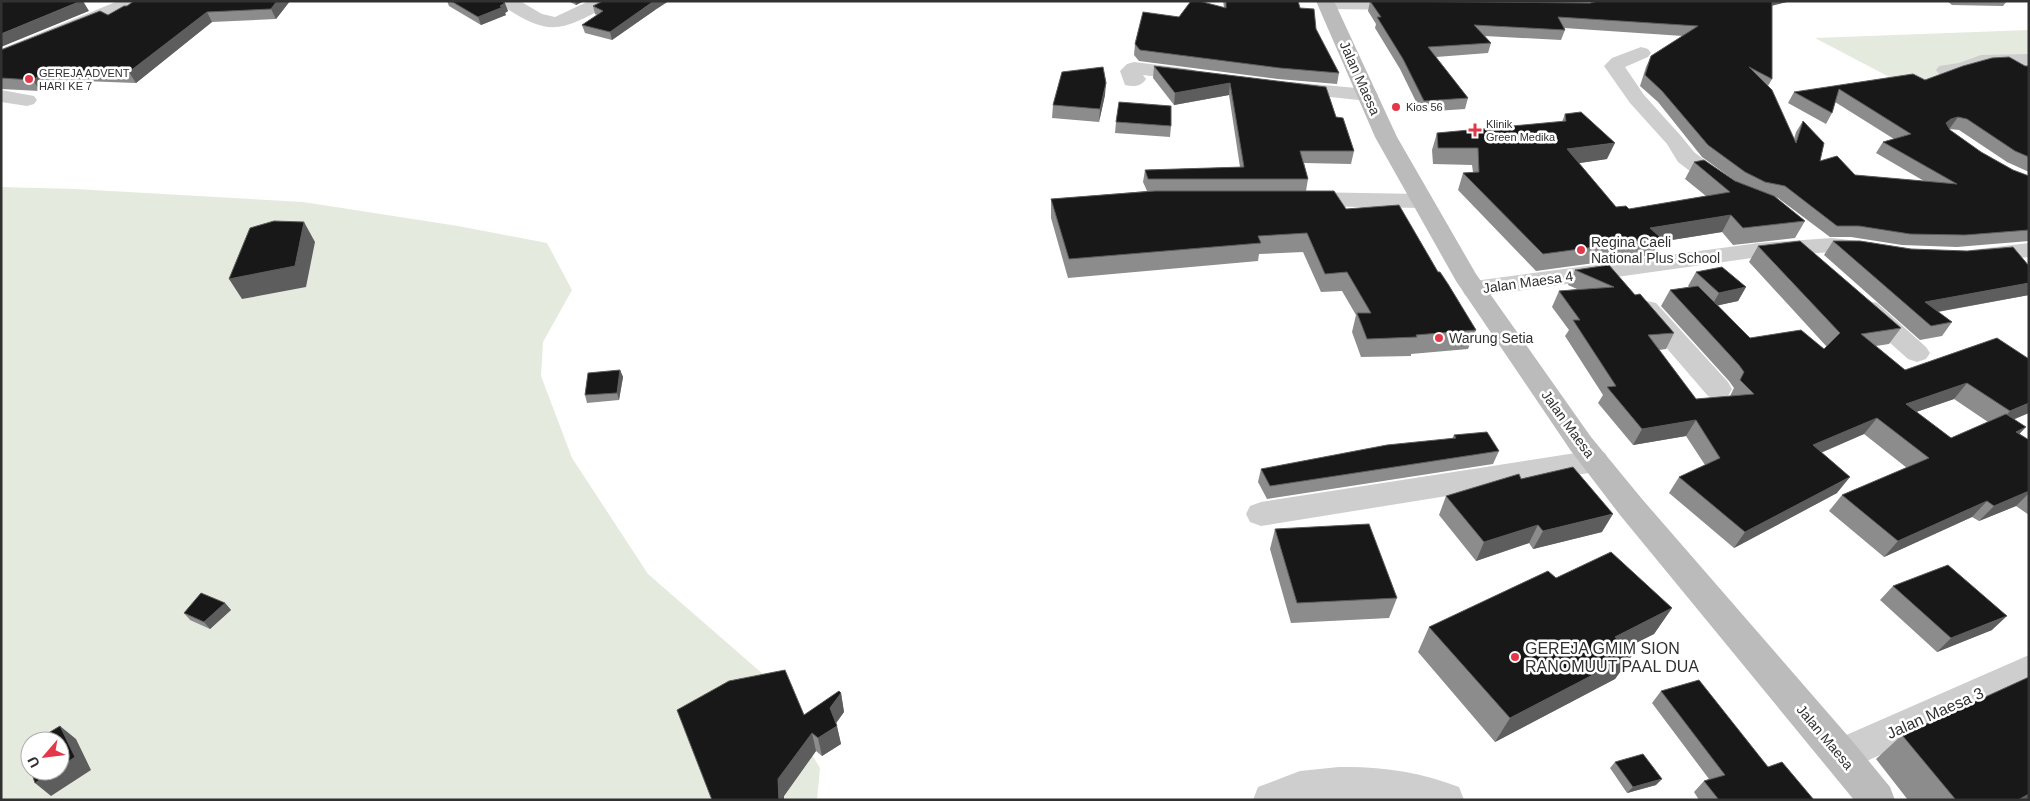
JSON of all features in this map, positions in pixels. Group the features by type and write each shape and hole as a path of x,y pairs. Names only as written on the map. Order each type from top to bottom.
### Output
{"street":[{"path":"1,56 134,1"},
{"path":"507,1 536,19 550,24 563,22 603,1"},
{"name":"Jalan Maesa","path":"1427,4 1326,2 1386,137 1464,276 1595,461 1631,507 1877,800"},
{"path":"1641,53 1618,62 1614,66 1637,99 1674,140 1686,157 1718,182 1744,196"},
{"path":"1946,70 1964,68 1981,61 2029,60"},
{"path":"1136,79 1132,81 1130,71 1134,68 1212,78"},
{"path":"1268,86 1368,95"},
{"path":"1,96 27,100"},
{"path":"1278,199 1422,200"},
{"name":"Jalan Maesa 4","path":"1474,289 1750,252 1799,238 1820,256 1851,246 1886,252"},
{"path":"1957,256 2029,250"},
{"path":"1613,270 1718,389"},
{"path":"1854,297 1917,353"},
{"path":"1261,514 1595,461"},
{"name":"Jalan Maesa 3","path":"1841,755 2029,670"},
{"path":"1271,800 1302,788 1360,783 1430,793 1446,800"}],"shaded area":[{"path":"2029,30 2029,83 1897,81 1815,38"},
{"path":"1,187 75,189 303,202 458,226 547,243 572,290 543,342 541,376 572,458 648,574 764,675 820,768 817,800 1,800"}],"building":[{"path":"1,1 81,1 1,34"},
{"path":"134,1 277,1 271,9 207,12 129,72 49,69 33,80 1,78 1,50 100,11 108,15"},
{"path":"451,1 502,1 505,3 500,6 503,7 478,17"},
{"path":"603,1 654,1 610,32 582,25 603,11 593,6"},
{"path":"1191,1 1199,1 1226,8 1226,1 1298,1 1300,8 1314,9 1316,29 1339,73 1280,68 1140,50 1135,44 1143,12 1179,17"},
{"path":"1370,1 1590,3 1598,1 1772,1 1772,79 1749,67 1772,90 1796,143 1803,121 1824,143 1820,161 1837,156 1855,175 1957,184 1883,142 1911,134 1839,89 1832,113 1794,92 1913,74 1925,80 1992,58 2009,57 2025,66 2029,66 2029,157 2015,151 1967,119 1958,117 1946,123 1950,130 1981,152 2013,170 2029,176 2029,230 1965,235 1910,234 1859,226 1837,226 1785,186 1765,182 1745,172 1708,145 1662,91 1645,75 1651,56 1698,26 1558,17 1565,30 1474,25 1491,43 1428,47 1468,98 1424,101 1403,59 1377,17 1381,17"},
{"path":"1154,66 1326,87 1336,117 1343,118 1354,151 1300,151 1308,179 1148,179 1145,170 1244,167 1230,83 1175,93"},
{"path":"1103,67 1106,83 1100,109 1053,105 1062,72"},
{"path":"1119,102 1171,106 1171,126 1116,122"},
{"path":"1581,112 1615,143 1567,149 1616,207 1626,206 1629,209 1730,192 1694,162 1704,160 1735,181 1774,196 1805,221 1743,228 1731,215 1650,228 1661,238 1543,254 1463,173 1479,172 1478,148 1438,148 1437,133 1566,121 1565,114"},
{"path":"1155,191 1334,191 1346,209 1399,205 1438,272 1440,272 1448,284 1476,330 1416,335 1417,337 1367,339 1357,313 1371,313 1347,272 1325,274 1307,233 1258,236 1261,243 1069,259 1051,199"},
{"path":"274,221 304,222 295,266 229,279 250,228"},
{"path":"1800,241 1901,328 1861,334 1905,370 1997,338 2029,359 2029,403 2010,411 1967,383 1906,404 1951,438 2006,414 2026,427 2016,432 2029,440 2029,491 1994,506 1987,501 1898,541 1842,495 1929,458 1877,418 1813,445 1850,477 1745,532 1679,477 1720,458 1696,420 1642,429 1607,387 1616,386 1573,320 1580,320 1559,291 1614,287 1575,270 1609,265 1635,295 1640,294 1674,333 1648,335 1696,399 1754,394 1740,380 1744,372 1739,365 1670,290 1698,286 1750,338 1801,330 1824,349 1840,333 1758,246"},
{"path":"1833,241 1860,241 1911,249 1967,251 2013,247 2029,266 2029,283 1925,302 1952,322 1931,326"},
{"path":"1722,267 1746,287 1719,293 1696,272"},
{"path":"620,370 617,393 585,395 588,373"},
{"path":"1487,432 1499,451 1270,486 1261,469 1387,445 1456,438 1454,435"},
{"path":"1573,467 1613,514 1543,531 1538,525 1484,542 1446,496 1519,474 1521,479"},
{"path":"1369,524 1397,598 1297,603 1275,529"},
{"name":"GEREJA GMIM SION RANOMUUT PAAL DUA","path":"1611,552 1672,608 1615,637 1633,654 1510,718 1429,627 1548,571 1556,578"},
{"path":"1948,565 2007,616 1951,638 1893,586"},
{"path":"201,593 225,603 204,622 184,613"},
{"path":"785,670 804,715 839,691 841,693 830,708 837,726 818,738 812,733 778,779 779,800 712,800 677,710 729,681"},
{"path":"2029,677 2029,794 2018,800 1956,800 1902,735"},
{"path":"1699,680 1768,767 1782,762 1814,800 1719,800 1704,781 1725,775 1661,691"},
{"path":"60,726 62,731 52,731"},
{"path":"70,747 75,757 70,760"},
{"path":"1643,754 1662,779 1633,787 1615,762"}],"place":[{"name":"GEREJA ADVENT HARI KE 7","path":"29,79"},
{"name":"Kios 56","path":"1396,107"},
{"name":"Klinik Green Medika","path":"1475,130"},
{"name":"Regina Caeli National Plus School","path":"1581,250"},
{"name":"Warung Setia","path":"1439,338"},
{"name":"GEREJA GMIM SION RANOMUUT PAAL DUA","path":"1515,657"}]}
